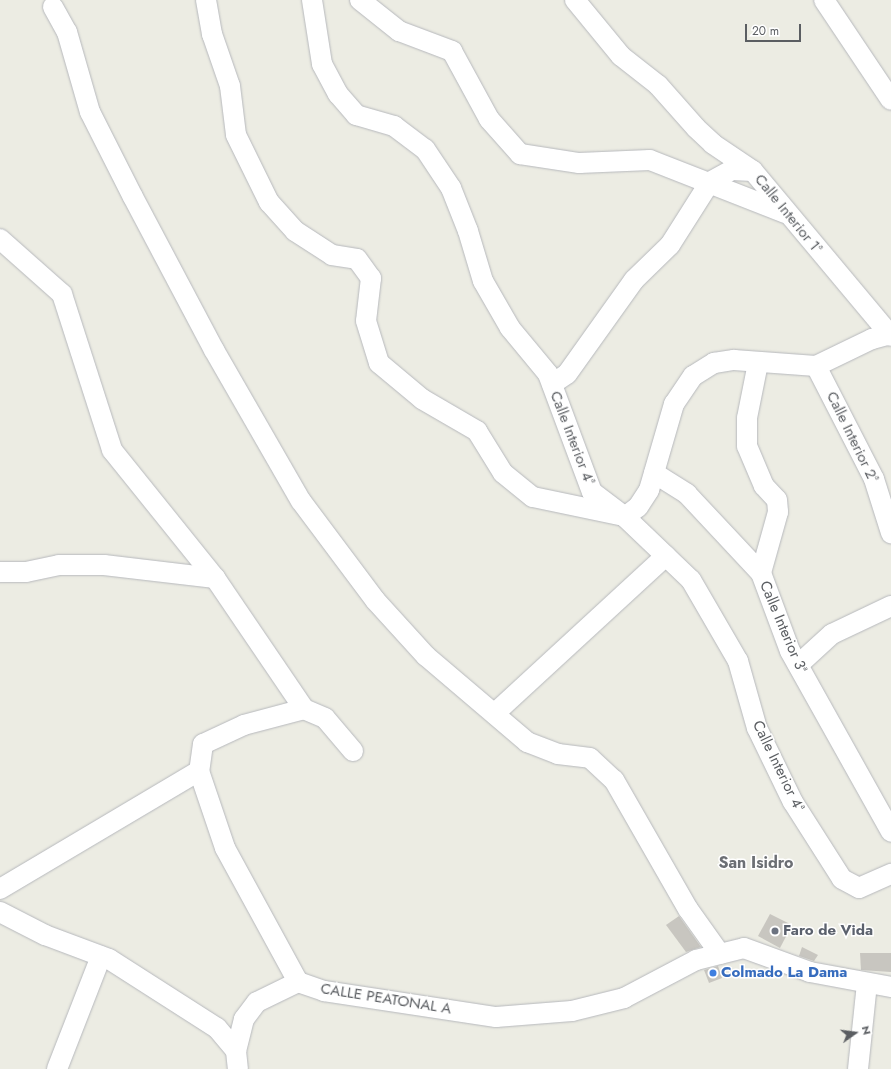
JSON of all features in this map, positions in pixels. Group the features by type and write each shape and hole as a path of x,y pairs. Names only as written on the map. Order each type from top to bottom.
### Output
{"street":[{"path":"206,0 212,34 230,86 236,135 269,202 295,231 332,255 357,259 371,278 366,321 379,364 422,399 477,431 503,473 533,497 625,517 638,507 646,496 674,404 693,376 714,363 734,360 758,363 816,366 872,339 891,335"},
{"name":"Calle Interior 4ª","path":"312,0 322,64 338,94 356,115 394,126 425,149 451,188 468,230 483,281 510,328 548,374 592,492 625,517 691,580 738,661 757,728 794,802 842,878 859,888 891,874"},
{"path":"360,0 399,31 452,51 489,119 520,154 579,163 650,160 710,182 785,213"},
{"name":"Calle Interior 1ª","path":"575,0 621,56 658,84 702,134 753,171 785,213 891,335"},
{"path":"824,0 891,100"},
{"path":"52,7 67,32 90,112 214,350 301,501 375,600 416,645 527,742 558,754 590,758 614,780 688,909 720,954"},
{"path":"552,384 567,374 634,280 670,245 710,182 732,170 753,171"},
{"path":"0,239 62,294 112,450 215,578 304,709 324,718 353,751"},
{"name":"Calle Interior 3ª","path":"758,363 747,418 747,446 764,486 777,500 778,512 761,573 768,600 798,665 891,832"},
{"name":"Calle Interior 2ª","path":"816,366 874,479 891,533"},
{"path":"654,473 687,494 761,573"},
{"path":"495,713 666,556"},
{"path":"0,572 26,572 59,565 104,565 215,578"},
{"path":"798,665 832,634 891,606"},
{"path":"237,1060 244,1019 257,1002 298,982 225,848 199,770 203,744 244,726 304,709"},
{"path":"0,889 199,770"},
{"path":"0,912 45,935 100,956 217,1028 237,1060"},
{"name":"CALLE PEATONAL A","path":"298,982 324,991 496,1017 572,1011 624,998 696,960 744,948 810,972 891,987"},
{"path":"57,1069 100,956"},
{"path":"858,1069 867,983"}],"building":[{"name":"Faro de Vida","path":"770,914 792,925 780,948 758,936"},
{"path":"679,916 701,947 686,952 666,925"},
{"path":"802,947 818,955 814,961 799,956"},
{"path":"860,953 891,953 891,972 861,970"},
{"name":"Colmado La Dama","path":"718,966 722,978 709,983 704,970"}],"place":[{"name":"Faro de Vida","path":"775,931"},
{"name":"Colmado La Dama","path":"713,973"}],"district":[{"name":"San Isidro","path":"756,863"}]}
